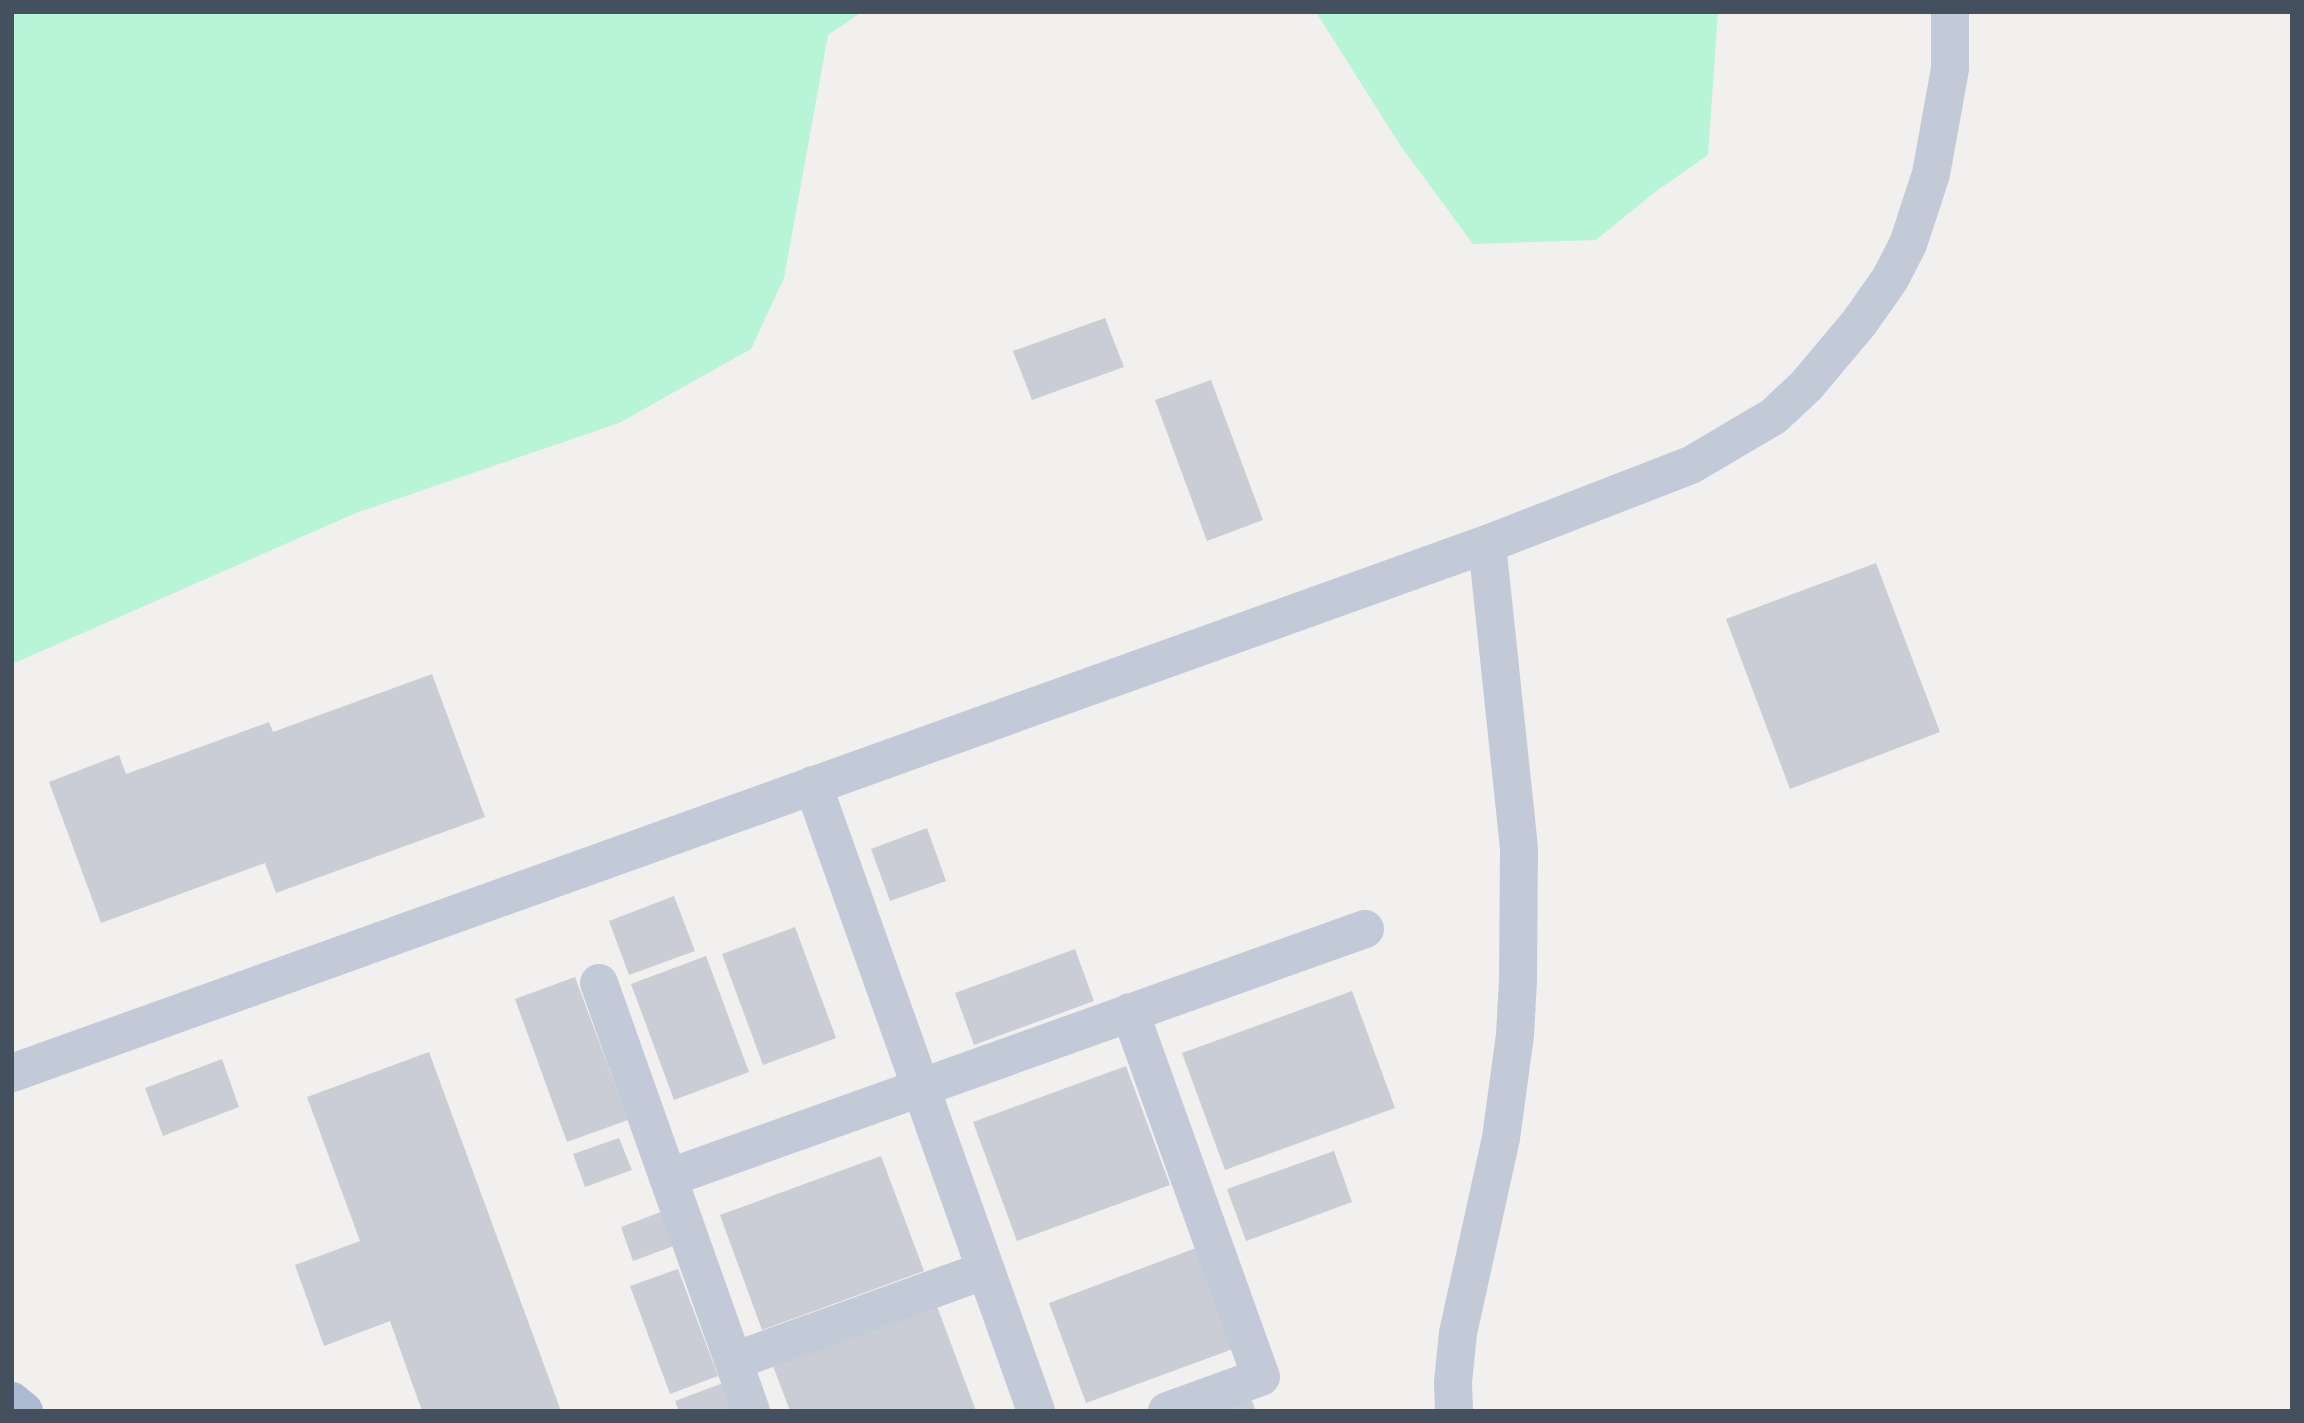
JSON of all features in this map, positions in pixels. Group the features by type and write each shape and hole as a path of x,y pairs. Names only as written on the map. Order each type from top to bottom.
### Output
{"main road":[{"path":"12,1401 23,1411"}],"street":[{"path":"12,1073 1487,544 1691,465 1774,416 1806,386 1859,323 1890,279 1908,244 1931,174 1950,69 1950,12"},
{"path":"1454,1411 1453,1382 1458,1333 1501,1138 1515,1035 1518,981 1519,848 1487,544"},
{"path":"813,785 1036,1411"},
{"path":"668,1178 1365,929"},
{"path":"599,983 751,1411"},
{"path":"1130,1012 1261,1377 1167,1411"},
{"path":"734,1361 986,1270"}],"green space":[{"path":"12,12 862,12 828,35 784,278 751,349 619,423 356,513 12,664"},
{"path":"1316,12 1718,12 1708,155 1655,192 1596,240 1473,244 1400,145"}],"building":[{"path":"1105,318 1124,367 1032,400 1013,351"},
{"path":"1211,380 1263,520 1207,541 1155,400"},
{"path":"1876,563 1940,732 1790,789 1726,619"},
{"path":"432,674 485,817 276,893 265,863 101,923 49,782 119,755 126,774 269,722 273,732"},
{"path":"927,828 946,881 890,901 871,849"},
{"path":"674,896 695,951 629,975 609,921"},
{"path":"795,927 836,1038 763,1065 722,954"},
{"path":"1075,949 1094,1001 974,1045 955,993"},
{"path":"706,956 749,1072 674,1100 631,984"},
{"path":"575,977 628,1120 567,1142 515,999"},
{"path":"1352,991 1395,1108 1225,1170 1182,1053"},
{"path":"429,1052 561,1411 422,1411 390,1321 324,1346 295,1265 360,1241 307,1097"},
{"path":"222,1059 239,1107 163,1136 145,1088"},
{"path":"1126,1066 1170,1185 1017,1241 973,1122"},
{"path":"619,1138 632,1170 585,1187 573,1154"},
{"path":"1334,1151 1352,1202 1246,1241 1227,1189"},
{"path":"881,1156 924,1271 762,1330 720,1215"},
{"path":"666,1210 679,1244 633,1261 621,1227"},
{"path":"1196,1248 1233,1349 1086,1403 1049,1303"},
{"path":"678,1269 718,1376 670,1394 630,1286"},
{"path":"937,1306 976,1411 790,1411 773,1366"},
{"path":"723,1383 733,1411 679,1411 675,1401"},
{"path":"1250,1396 1256,1411 1212,1411"}]}
